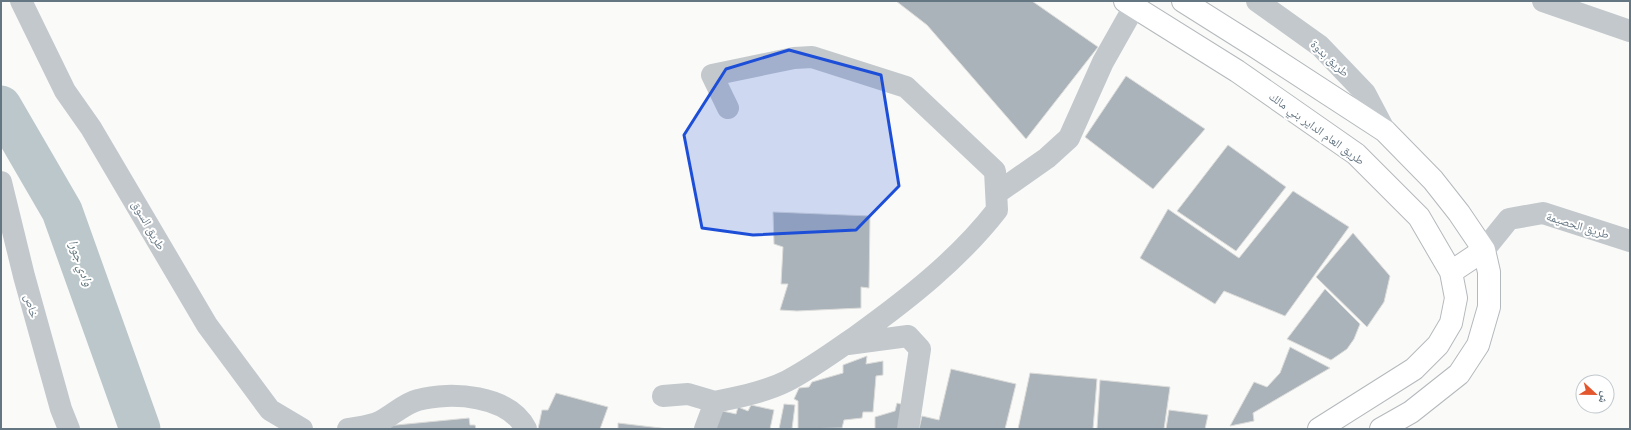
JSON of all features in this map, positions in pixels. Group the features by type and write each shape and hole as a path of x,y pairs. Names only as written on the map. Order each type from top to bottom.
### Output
{"highway":[{"path":"1183,1 1384,131 1433,180 1459,213 1484,250 1489,272 1489,307 1478,345 1459,374 1411,412 1382,429"},
{"name":"طريق العام الداير بني مالك","path":"1129,4 1237,71 1356,154 1419,217 1451,272 1456,298 1451,323 1438,345 1414,369 1319,429"},
{"name":"طريق الحصيمة","path":"1451,272 1484,250"}],"street":[{"name":"طريق السوق","path":"21,1 65,92 91,128 207,325 270,410 302,429"},
{"name":"طريق بدوة","path":"1257,1 1320,46 1365,93 1384,131"},
{"path":"1543,1 1630,32"},
{"path":"997,193 1047,158 1069,138 1129,4"},
{"path":"663,396 688,394 715,402 747,395 786,382 845,344 903,301 978,235 997,210 995,171 906,87 812,57 794,58 712,75 728,108"},
{"name":"خاص","path":"1,182 24,276 59,402 69,429"},
{"name":"طريق الحصيمة","path":"1484,250 1509,219 1543,213 1630,241"},
{"path":"845,344 908,336 920,349 908,429"},
{"path":"348,429 380,422 417,400 451,396 481,398 502,406 521,420 526,429"},
{"path":"705,429 715,402"}],"highlighted area":[{"path":"789,50 881,75 899,186 856,230 753,235 702,228 684,135 726,69"}],"building":[{"path":"896,1 1032,1 1098,47 1026,139 927,25"},
{"path":"1126,76 1205,129 1153,189 1085,137"},
{"path":"1228,145 1286,187 1236,251 1177,211"},
{"path":"1293,191 1349,227 1285,316 1224,291 1215,304 1140,258 1168,209 1239,258"},
{"path":"773,212 870,216 869,288 861,287 861,308 797,311 780,310 788,284 781,284 783,247 774,244"},
{"path":"1353,233 1390,276 1384,302 1367,327 1316,277"},
{"path":"1325,289 1360,324 1354,339 1347,349 1331,360 1287,339"},
{"path":"1290,347 1330,368 1253,413 1254,421 1230,426 1254,382 1267,387 1280,373"},
{"path":"867,356 866,364 883,361 883,375 876,376 873,412 863,412 862,418 844,420 842,428 798,429 798,401 794,399 799,388 809,387 812,382 843,373 843,365"},
{"path":"951,369 1016,384 1005,429 919,429 922,416 939,420"},
{"path":"1030,373 1097,379 1093,429 1018,429"},
{"path":"1100,380 1170,387 1164,429 1097,429"},
{"path":"556,393 608,407 600,429 538,429 542,410 548,410"},
{"path":"897,403 904,405 898,429 875,429 875,417 895,411"},
{"path":"784,404 795,405 792,429 779,429"},
{"path":"751,405 774,410 770,429 713,429 718,410 736,414 738,407 748,411"},
{"path":"1169,410 1208,415 1205,429 1166,429"},
{"path":"469,418 470,425 475,425 476,429 387,429 386,426"},
{"path":"618,423 669,429 618,429"}],"waterway":[{"name":"وادي جورا","path":"1,106 62,211 140,429"}]}
